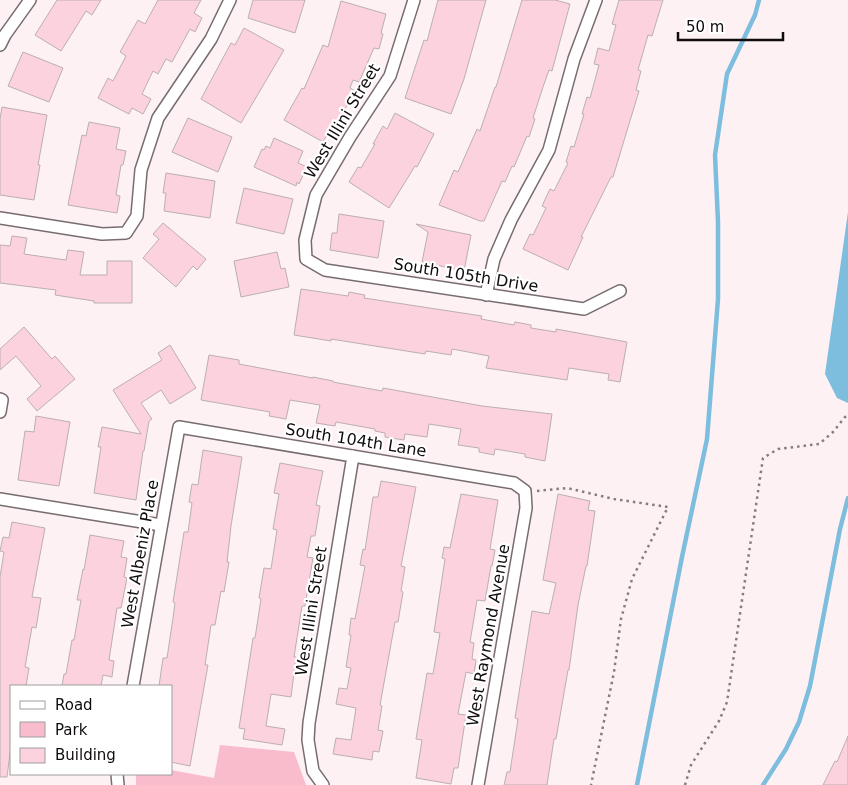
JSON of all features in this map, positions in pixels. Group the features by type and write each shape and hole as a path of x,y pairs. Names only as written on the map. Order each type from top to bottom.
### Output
{"street":[{"path":"0,45 30,0"},
{"path":"0,218 102,234 126,233 137,216 141,170 158,118 211,39 230,0"},
{"name":"West Illini Street","path":"306,259 305,240 316,195 350,137 390,76 414,0"},
{"path":"486,295 494,259 511,220 549,150 574,59 596,0"},
{"name":"South 105th Drive","path":"306,259 325,270 584,309 620,290"},
{"path":"0,412 1,400"},
{"name":"South 104th Lane","path":"179,427 514,483 525,491"},
{"name":"West Albeniz Place","path":"133,685 179,427"},
{"name":"West Illini Street","path":"323,785 313,771 308,740 309,723 353,456"},
{"name":"West Raymond Avenue","path":"478,785 526,508 525,491"},
{"path":"0,499 161,525"}],"path":[{"path":"685,785 690,765 719,721 727,702 763,458 778,449 819,444 848,416"},
{"path":"525,491 567,488 614,499 668,508 632,578 621,619 614,672 591,785"}],"green space":[{"path":"220,745 294,752 306,785 136,785 136,775 172,775 172,770 214,778"}],"water":[{"path":"848,212 848,403 837,398 825,374"}],"building":[{"path":"57,0 101,0 92,15 86,11 61,51 35,35"},
{"path":"158,0 201,0 194,13 202,18 195,32 190,29 172,62 166,59 158,74 153,71 142,94 151,99 143,114 132,108 129,114 98,98 108,78 113,81 126,56 120,52 138,20 145,24"},
{"path":"253,0 305,0 295,33 248,18"},
{"path":"438,0 486,0 464,79 451,114 405,98 424,40 427,41"},
{"path":"522,0 555,0 570,4 552,71 549,70 543,87 529,137 527,136 514,167 512,166 505,182 502,181 484,221 480,221 439,205 454,170 458,172 477,129 480,131 496,87"},
{"path":"619,0 663,0 652,36 648,35 638,70 641,71 636,90 639,91 613,177 611,177 581,237 583,237 568,270 523,249 530,234 533,235 546,208 542,206 550,189 554,191 568,163 566,162 571,146 574,147 587,97 590,98 599,65 594,64 598,48 609,51 616,25 612,24"},
{"path":"341,1 386,14 379,49 374,48 359,82 353,80 350,88 355,91 334,129 331,127 323,142 284,120 302,88 304,89 323,45 328,47"},
{"path":"244,28 284,50 241,123 201,99 231,43 235,45"},
{"path":"23,52 63,68 49,102 8,86"},
{"path":"2,107 47,115 34,200 0,195 0,119"},
{"path":"395,113 434,134 417,167 415,166 389,208 349,182 358,167 361,168 383,126 387,129"},
{"path":"188,118 232,137 218,172 172,152"},
{"path":"89,122 120,128 116,149 126,151 123,165 121,165 116,195 120,196 117,213 68,205 82,135 86,136"},
{"path":"274,138 303,151 298,163 307,167 299,184 297,182 296,186 254,167 262,149 264,150 266,146 270,148"},
{"path":"166,173 215,181 210,218 164,211 166,193 163,193"},
{"path":"244,188 293,199 284,234 236,223"},
{"path":"339,214 384,221 378,258 330,250 332,233 337,233"},
{"path":"163,223 206,259 197,270 193,266 176,287 143,258 159,239 153,234"},
{"path":"416,224 471,235 464,271 422,262 428,232"},
{"path":"12,236 27,238 24,254 66,260 68,250 84,252 80,275 107,275 107,261 132,261 132,303 94,303 94,301 55,295 56,290 0,283 0,245 10,246"},
{"path":"277,252 281,269 285,268 289,287 241,297 234,261"},
{"path":"301,289 348,296 349,292 365,295 364,298 482,316 481,319 514,325 515,322 531,325 531,328 556,332 556,329 627,342 620,382 608,380 609,374 569,368 567,380 486,368 489,356 452,349 451,355 426,351 425,354 294,335"},
{"path":"24,327 52,359 55,356 75,379 37,411 27,399 41,386 16,356 0,370 0,349"},
{"path":"170,345 196,388 170,404 161,390 141,403 152,419 149,421 143,451 136,500 94,493 101,447 98,447 102,427 141,434 113,390 162,360 158,353"},
{"path":"209,355 239,360 239,364 382,391 383,388 482,406 552,414 545,461 525,457 525,454 495,449 494,455 479,452 479,448 458,445 461,429 429,424 427,437 405,434 404,440 385,437 385,433 375,431 375,429 336,422 335,426 316,423 320,405 290,400 286,419 269,416 270,412 201,400"},
{"path":"36,416 70,422 59,486 18,480 25,431 34,432"},
{"path":"203,450 242,457 231,526 227,562 229,562 224,592 221,591 215,625 211,625 205,665 208,665 190,766 172,762 172,685 159,685 163,658 167,658 175,603 173,602 184,532 188,532 192,503 189,502 192,484 198,485"},
{"path":"280,463 323,471 316,505 320,506 315,536 311,536 307,557 313,558 305,606 302,606 294,657 296,657 291,697 271,694 266,726 285,729 282,745 243,739 245,729 239,728 253,638 255,638 264,568 271,569 277,530 273,529 279,494 274,493"},
{"path":"381,481 416,487 401,566 405,567 401,591 403,592 398,622 395,622 380,705 382,706 378,730 383,731 379,752 373,751 372,760 333,754 336,738 351,740 356,708 336,704 339,688 347,689 351,668 346,667 351,635 349,635 351,618 355,619 365,566 360,565 363,549 365,550 373,497 378,497"},
{"path":"461,494 498,500 490,549 495,550 485,601 477,600 470,642 474,643 472,659 476,660 474,674 466,672 458,714 466,715 458,768 454,768 451,784 416,778 422,740 416,739 427,673 433,674 440,633 434,632 445,559 442,558 444,547 450,548"},
{"path":"558,494 590,501 588,510 595,511 587,566 578,605 569,670 556,739 554,739 547,785 504,785 507,772 510,772 518,719 515,718 532,611 549,614 556,583 543,580"},
{"path":"12,522 45,528 32,597 41,598 36,628 32,627 25,667 29,668 26,685 10,685 10,754 7,777 0,777 0,577 4,552 0,551 3,537 9,538"},
{"path":"90,535 124,541 121,557 127,558 124,577 127,578 121,608 117,608 109,660 114,661 112,677 103,675 101,685 62,685 72,640 74,640 81,600 77,600"},
{"path":"848,736 848,785 823,785 835,761 837,762"}],"waterway":[{"path":"637,785 707,439 718,299 718,222 715,155 727,74 755,15 759,0"},
{"path":"763,785 786,749 799,722 810,686 840,529 848,498"}]}
